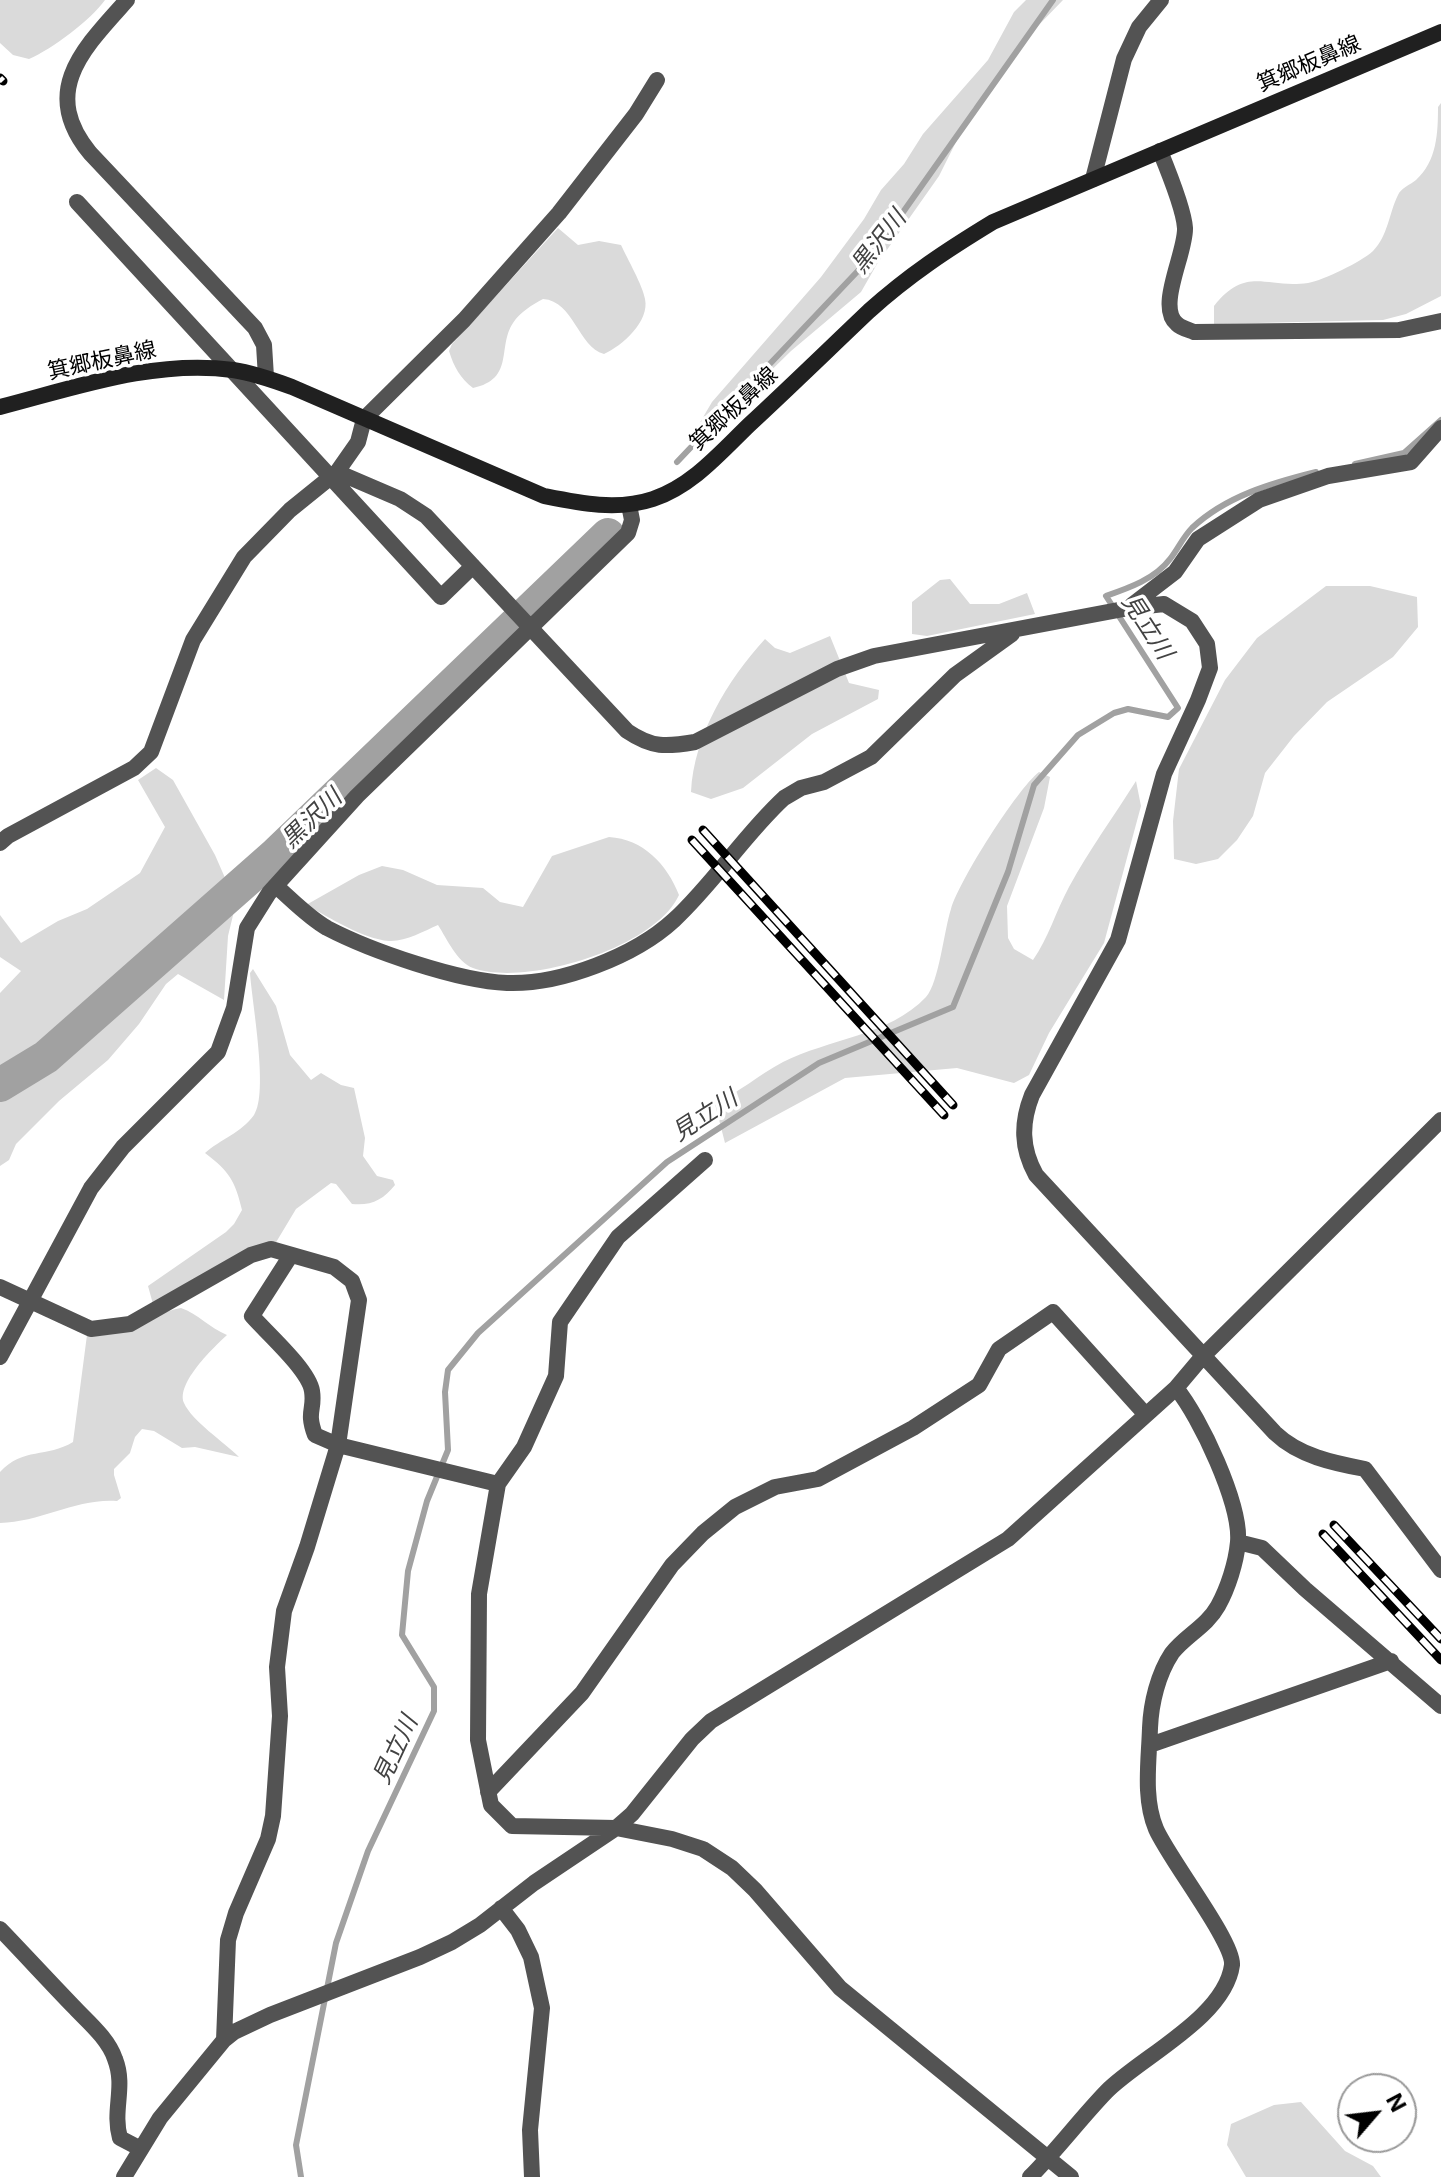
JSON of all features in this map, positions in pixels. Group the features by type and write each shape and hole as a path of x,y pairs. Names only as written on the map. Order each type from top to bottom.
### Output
{"main road":[{"name":"箕郷板鼻線","path":"0,407 148,371 231,369 266,377 544,496 581,504 629,505 678,488 708,465 871,310 931,260 993,222 1441,32"}],"street":[{"path":"127,0 79,55 66,96 69,120 75,136 90,153 255,328 264,345 266,377"},
{"path":"1093,179 1124,59 1139,27 1161,0"},
{"path":"0,843 134,768 151,752 193,640 236,569 265,534 334,474 358,442 364,419 464,320 559,213 636,114 657,80"},
{"path":"1160,151 1185,227 1184,247 1169,299 1169,312 1176,324 1194,332 1399,330 1441,321"},
{"path":"77,202 231,369 334,474 441,597 473,566"},
{"path":"1129,608 1175,572 1198,539 1259,500 1328,476 1411,462 1441,428"},
{"path":"334,474 411,505 426,516 627,731 646,743 672,746 695,742 837,669 874,656 1164,604 1192,621 1207,644 1210,668 1164,774 1118,940 1032,1095 1024,1116 1028,1161 1036,1175 1285,1443 1331,1462 1365,1469 1441,1570"},
{"path":"0,1357 91,1188 123,1147 218,1052 234,1008 247,928 276,886 357,796 628,533 632,520 629,505"},
{"path":"276,886 326,927 375,948 447,971 506,983 552,980 632,948 674,920 784,798 801,788 824,782 871,757 955,675 1021,628"},
{"path":"124,2177 160,2118 234,2032 452,1942 616,1828 632,1814 692,1739 711,1721 1008,1539 1176,1388 1203,1356 1441,1120"},
{"path":"705,1160 618,1237 560,1322 556,1376 524,1447 498,1484 479,1594 478,1740 491,1805 512,1826 616,1828 672,1839 703,1849 732,1868 755,1890 840,1988 1071,2177"},
{"path":"0,1287 91,1329 130,1324 251,1255 271,1249 334,1267 352,1281 359,1300 338,1445 284,1611 277,1667 280,1716 273,1816 268,1839 236,1913 228,1940 224,2040"},
{"path":"291,1255 252,1316 303,1373 312,1390 309,1418 315,1435 338,1445 498,1484"},
{"path":"488,1792 582,1693 672,1565 703,1533 735,1507 775,1487 818,1479 913,1428 979,1385 999,1349 1053,1312 1146,1415"},
{"path":"1030,2177 1108,2090 1174,2041 1202,2014 1223,1989 1232,1965 1229,1947 1157,1830 1149,1805 1150,1714 1159,1678 1173,1652 1199,1630 1218,1607 1230,1577 1238,1542 1235,1514 1222,1475 1190,1405 1176,1388"},
{"path":"1238,1542 1262,1548 1441,1706"},
{"path":"1150,1745 1391,1661"},
{"path":"501,1908 518,1930 531,1957 542,2008 530,2130 532,2177"},
{"path":"0,1929 99,2034 115,2057 119,2097 115,2121 120,2138 141,2149"}],"shaded area":[{"path":"0,0 105,0 70,33 29,59 13,55 0,43"},
{"path":"1026,0 1063,0 1033,31 997,82 973,108 939,176 861,292 791,351 745,396 726,420 708,435 694,441 692,436 712,402 821,277 923,134 988,60 1014,12"},
{"path":"1441,103 1441,296 1406,314 1383,320 1214,324 1214,306 1237,286 1257,281 1308,283 1342,270 1373,251 1382,238 1399,193 1416,180 1428,164 1435,146 1438,107"},
{"path":"558,228 578,245 599,241 621,245 645,299 639,324 619,345 604,354 588,343 562,307 543,299 513,323 508,332 500,370 495,377 473,388 455,367 449,351 452,344"},
{"path":"950,579 970,604 999,604 1027,593 1035,614 927,636 912,634 912,602 940,580"},
{"path":"1326,586 1370,586 1417,597 1418,627 1393,657 1327,702 1294,736 1265,773 1253,816 1237,840 1218,859 1196,864 1174,859 1173,821 1179,769 1225,680 1257,638"},
{"path":"830,636 849,683 879,690 878,699 812,734 743,788 711,799 691,792 698,750 715,710 738,673 765,639 775,648 790,653"},
{"path":"156,768 173,780 215,855 236,903 228,936 224,1000 178,974 166,984 139,1024 108,1060 59,1101 16,1144 9,1160 0,1166 0,993 21,971 0,957 0,915 21,943 58,921 87,909 140,873 165,827 138,780"},
{"path":"1039,772 1050,777 1044,808 1007,906 1008,938 1014,949 1033,960 1077,873 1136,781 1141,806 1104,943 1049,1033 1029,1075 1014,1083 957,1068 845,1078 725,1143 715,1104 783,1062 876,1029 911,1010 926,997 934,980 956,896 1004,815"},
{"path":"609,837 633,843 652,855 668,873 679,895 665,914 644,931 617,946 555,967 524,972 473,968 457,955 438,925 408,938 389,941 357,932 306,905 359,875 382,866 403,870 437,885 483,888 500,902 523,907 552,856"},
{"path":"253,969 276,1006 290,1055 311,1080 321,1073 341,1085 354,1088 365,1138 363,1156 377,1176 393,1180 395,1185 376,1201 352,1204 336,1184 331,1183 296,1209 275,1244 153,1304 148,1286 226,1232 242,1210 230,1178 205,1153 243,1127 254,1115 258,1104 260,1068 250,973"},
{"path":"181,1308 227,1335 198,1366 183,1395 184,1403 194,1417 239,1457 195,1447 182,1448 154,1431 142,1429 135,1437 130,1453 114,1469 121,1498 117,1501 88,1503 30,1519 0,1523 0,1472 17,1459 73,1442 87,1335 125,1330"},
{"path":"1301,2102 1337,2142 1337,2153 1349,2153 1373,2166 1381,2177 1246,2177 1227,2145 1231,2124 1274,2105"}],"waterway":[{"name":"黒沢川","path":"677,462 872,256 1053,0"},
{"name":"見立川","path":"1355,464 1404,453 1441,420"},
{"name":"見立川","path":"301,2177 296,2145 336,1943 368,1851 434,1711 434,1687 402,1635 408,1571 427,1501 448,1450 445,1392 448,1370 478,1333 667,1162 819,1063 953,1007 1008,872 1034,785 1078,735 1114,713 1128,709 1168,717 1178,708 1106,596 1157,572 1192,528 1220,507 1266,486 1316,472"},
{"name":"黒沢川","path":"0,1085 46,1057 275,855 608,535"}],"railway":[{"path":"0,78 3,81"},
{"path":"703,830 953,1105"},
{"path":"692,840 944,1115"},
{"path":"1334,1525 1441,1639"},
{"path":"1323,1534 1441,1660"}]}
